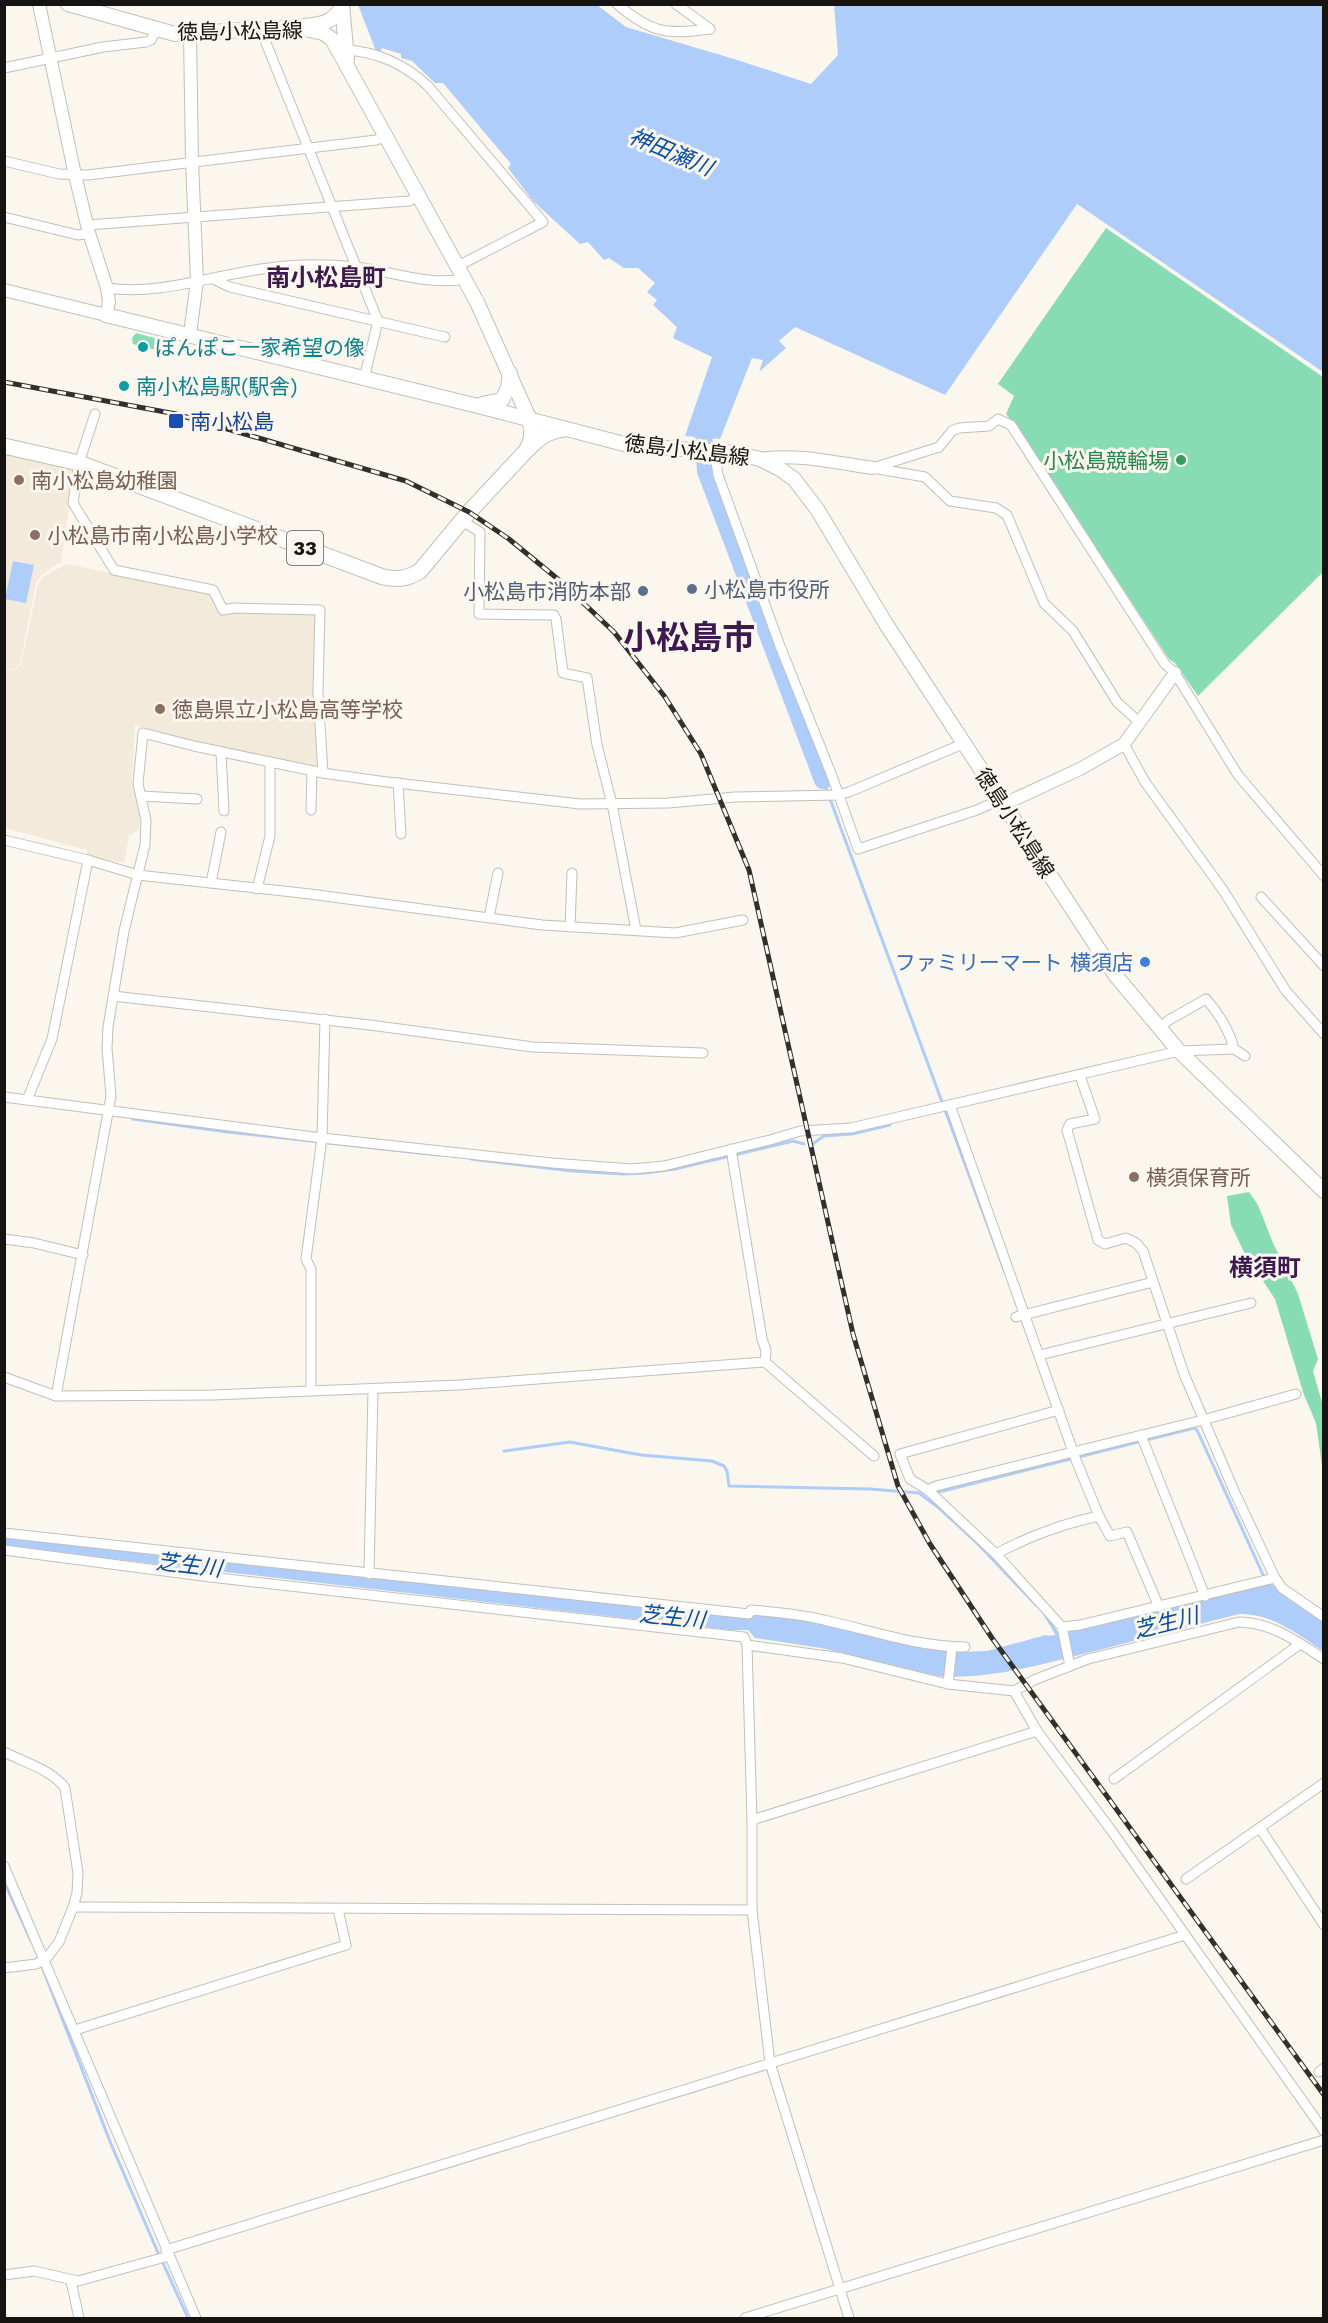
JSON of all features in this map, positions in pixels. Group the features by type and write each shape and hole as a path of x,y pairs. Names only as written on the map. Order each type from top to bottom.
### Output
{"main road":[{"name":"徳島小松島線","path":"68,4 175,34 297,27 323,33 332,39 477,303 529,418 628,445 716,451 760,459 794,479 817,509 886,624 1116,976 1179,1051 1323,1191"},
{"path":"297,27 330,22 338,14 342,5"},
{"path":"342,5 349,71"},
{"path":"106,315 529,418 533,431 532,441 526,451"},
{"path":"474,405 502,400 508,388 510,373"},
{"name":"33","path":"4,447 79,463 383,577 397,580 409,578 420,571 462,521 541,436 551,431 564,429"}],"street":[{"path":"4,290 106,315 109,302 75,176 39,4"},
{"path":"617,4 636,20 661,32 710,30 676,4"},
{"path":"264,29 264,38 354,267 378,321 364,379"},
{"path":"4,68 103,47 146,42 151,40 156,30"},
{"path":"190,33 197,281 190,334"},
{"path":"345,50 358,51 414,72 543,222 456,267"},
{"path":"4,161 75,176 376,140 384,137"},
{"path":"4,217 78,235 88,229 194,217 409,201 418,197"},
{"path":"107,288 142,289 269,268 322,265 354,267 448,282 464,279"},
{"path":"213,279 230,287 445,337"},
{"path":"95,414 79,463 73,503 114,570 213,590 223,609 320,610 318,693 323,773"},
{"path":"873,468 939,447 952,431 959,428 990,426 998,419 1011,425 1165,664 1175,673 1238,775 1323,876"},
{"path":"716,451 718,475 780,646 858,849 1001,802 1080,769 1124,744 1175,673"},
{"path":"760,459 777,456 794,457 925,477 950,501 996,508 1007,515 1044,603 1072,631 1117,702 1139,722"},
{"path":"462,521 480,532 479,614 548,614 556,619 563,673 587,678 597,745 612,804 636,930"},
{"path":"56,1396 109,1112 111,1096 107,1048 113,996 124,931 145,837 146,820 138,784 143,733 323,773 580,804 849,792 965,743"},
{"path":"1124,744 1145,782 1223,890 1286,991 1323,1034"},
{"path":"221,752 224,811"},
{"path":"257,890 270,836 270,762"},
{"path":"310,810 312,771"},
{"path":"398,783 401,834"},
{"path":"141,796 197,799"},
{"path":"212,884 221,832"},
{"path":"4,840 88,860 138,875 570,927 675,933 743,920"},
{"path":"27,1100 51,1039 88,860"},
{"path":"489,917 498,873"},
{"path":"570,927 572,873"},
{"path":"1261,897 1323,966"},
{"path":"113,996 325,1019 533,1047 703,1053"},
{"path":"1160,1028 1168,1020 1206,999 1213,1006 1232,1040 1234,1049"},
{"path":"311,1391 310,1269 306,1259 322,1141 325,1019"},
{"path":"4,1097 322,1141 632,1169 664,1166 732,1153 800,1131 851,1128 1179,1051 1234,1049 1245,1056"},
{"path":"1080,1076 1095,1119 1071,1124 1067,1130 1098,1240 1105,1244 1126,1238 1136,1243 1143,1251 1167,1324 1203,1420 1269,1580 1323,1617"},
{"path":"946,1106 1056,1411 1099,1516 1110,1536 1127,1532 1159,1607"},
{"path":"732,1153 762,1339 766,1350 765,1362"},
{"path":"4,1239 34,1243 83,1255"},
{"path":"1022,1316 1154,1282"},
{"path":"1039,1360 1167,1324 1251,1304"},
{"path":"4,1377 56,1396 212,1395 373,1390 584,1377 765,1362 874,1456"},
{"path":"369,1574 373,1390"},
{"path":"928,1490 1142,1439 1296,1394"},
{"path":"1056,1411 900,1454 910,1479 928,1490 996,1554 1063,1629 1070,1664"},
{"path":"1142,1439 1205,1596"},
{"path":"996,1554 1019,1541 1061,1524 1099,1516"},
{"path":"4,1533 76,1539 210,1557 749,1614 751,1610 769,1611 822,1619 952,1649 965,1647"},
{"path":"4,1550 210,1577 744,1637 747,1645 752,1910 770,2063 849,2319"},
{"path":"1063,1629 1269,1580"},
{"path":"747,1645 842,1658 948,1682 1014,1691 1070,1664 1239,1622 1256,1622 1277,1629 1323,1659"},
{"path":"1114,1779 1300,1644"},
{"path":"948,1682 952,1649"},
{"path":"1014,1691 1037,1731 1323,2131"},
{"path":"752,1820 1037,1731"},
{"path":"4,1752 51,1775 65,1788 78,1873 77,1893 59,1942 41,1961 4,1968"},
{"path":"1186,1879 1323,1783"},
{"path":"1260,1828 1323,1925"},
{"path":"4,1866 41,1961 75,2030 164,2256 196,2319"},
{"path":"73,1907 752,1910"},
{"path":"75,2030 346,1945 338,1909"},
{"path":"4,2275 34,2271 71,2281 164,2256 770,2063 1185,1935"},
{"path":"745,2319 1323,2140"},
{"path":"71,2281 79,2319"}],"shaded area":[{"name":"小松島市南小松島小学校","path":"5,452 75,470 61,562 42,574 36,583 20,664 12,670 5,668"},
{"name":"徳島県立小松島高等学校","path":"67,564 212,594 219,613 228,615 233,612 317,614 318,767 204,744 135,725 132,785 140,813 139,830 129,836 124,863 87,856 87,850 5,828 5,669 12,671 21,665 38,584 44,576"}],"green space":[{"name":"小松島競輪場","path":"1106,228 1323,377 1323,572 1198,696 1175,663 1169,659 1006,414 1014,396 998,384"},
{"path":"136,333 169,342 170,348 167,353 133,344 132,338"},
{"path":"1249,1192 1258,1205 1273,1243 1298,1294 1318,1359 1313,1371 1323,1406 1323,1472 1316,1423 1304,1395 1275,1299 1244,1252 1231,1225 1227,1196"}],"water":[{"name":"神田瀬川","path":"358,5 597,5 626,27 811,84 838,55 834,5 1323,5 1323,372 1077,204 945,395 795,327 779,341 786,348 759,372 763,360 752,358 720,439 685,436 712,357 673,338 677,327 653,305 657,300 647,292 655,283 638,268 624,268 609,258 604,260 588,242 580,244 533,201 508,168 511,164 443,83 435,83 412,61 401,58 401,54 382,48 380,52 376,51"},
{"path":"13,561 34,565 26,603 5,599"},
{"name":"芝生川","path":"5,1535 753,1613 825,1623 958,1652 987,1651 1046,1635 1050,1636 1274,1583 1323,1620 1323,1651 1273,1621 1239,1614 995,1674 938,1676 821,1648 755,1638 748,1630 729,1630 5,1545"}],"waterway":[{"path":"703,432 706,471 823,780"},
{"path":"823,780 1006,1275"},
{"path":"133,1119 438,1155"},
{"path":"814,1143 824,1136 852,1134 890,1125"},
{"path":"471,1159 572,1171 623,1174 675,1169 793,1141 804,1144"},
{"path":"935,1493 1194,1428 1197,1430 1265,1579"},
{"path":"504,1451 570,1442 641,1455 712,1461 724,1466 729,1486 870,1489 919,1493 978,1544 1037,1606"},
{"path":"1044,1613 1058,1636"},
{"path":"4,1887 7,1888 31,1941"},
{"path":"41,1964 111,2144 159,2255"},
{"path":"162,2261 188,2318"}],"railway":[{"path":"4,382 176,414 406,481 469,512 509,539 559,580 614,632 665,697 701,754 749,870 853,1334 898,1486 930,1544 992,1638 1324,2095"}],"place":[{"name":"ぽんぽこ一家希望の像","path":"143,347"},
{"name":"南小松島駅(駅舎)","path":"124,386"},
{"name":"南小松島","path":"176,421"},
{"name":"小松島競輪場","path":"1181,460"},
{"name":"南小松島幼稚園","path":"19,480"},
{"name":"小松島市南小松島小学校","path":"35,535"},
{"name":"小松島市役所","path":"692,589"},
{"name":"小松島市消防本部","path":"643,591"},
{"name":"徳島県立小松島高等学校","path":"160,709"},
{"name":"ファミリーマート 横須店","path":"1145,962"},
{"name":"横須保育所","path":"1134,1177"}],"district":[{"name":"南小松島町","path":"326,278"},
{"name":"小松島市","path":"689,637"},
{"name":"横須町","path":"1265,1268"}]}
